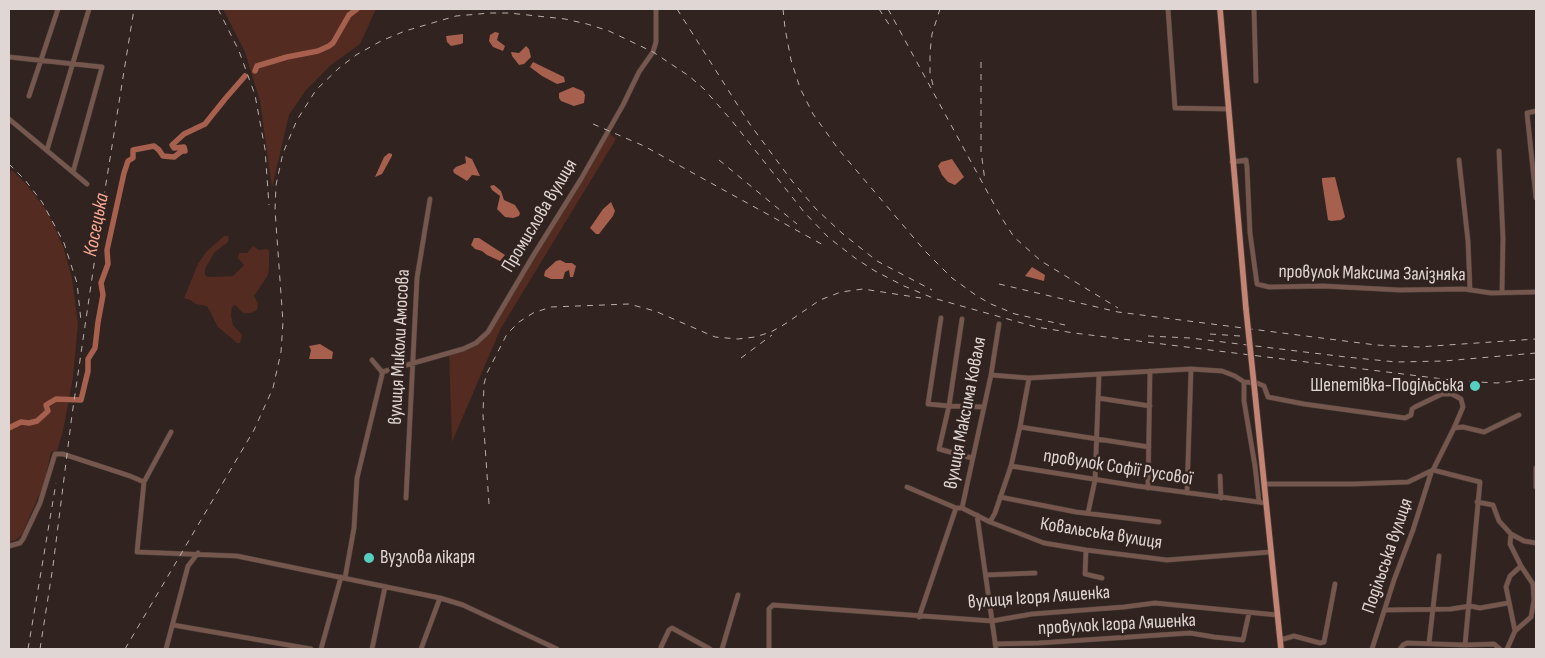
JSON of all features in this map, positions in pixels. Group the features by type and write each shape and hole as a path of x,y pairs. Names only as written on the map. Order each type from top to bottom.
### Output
{"main road":[{"path":"1220,9 1232,162 1264,484 1263,502 1271,552 1280,649"}],"street":[{"path":"29,96 58,9"},
{"path":"47,150 89,9"},
{"name":"Промислова вулиця","path":"382,372 463,349 476,343 488,332 581,179 639,72 653,52 656,42 656,9"},
{"path":"1168,9 1175,108 1228,109"},
{"path":"1254,9 1256,81"},
{"path":"9,57 102,67 73,172"},
{"path":"1536,111 1527,113 1536,198"},
{"path":"9,119 87,184"},
{"path":"1498,151 1503,238 1502,292"},
{"name":"провулок Максима Залізняка","path":"1232,162 1246,160 1250,233 1257,284 1269,287 1323,286 1400,290 1470,290 1491,293 1536,292"},
{"path":"1459,160 1468,241 1470,290"},
{"name":"вулиця Миколи Амосова","path":"406,498 417,278 430,200"},
{"path":"941,318 928,404 984,407"},
{"path":"962,319 949,406 939,449 972,458"},
{"name":"вулиця Максима Коваля","path":"919,617 959,508 991,375 999,324"},
{"path":"321,649 343,578 354,528 357,478 382,376 382,372 372,360"},
{"path":"991,375 1029,378 1191,369 1222,371 1235,376 1244,382 1244,401 1263,502"},
{"path":"1187,493 1191,369"},
{"path":"1148,488 1150,371"},
{"path":"1088,513 1095,480 1099,375"},
{"path":"990,522 1011,466 1029,378"},
{"name":"Подільська вулиця","path":"1244,382 1258,383 1264,386 1268,397 1405,418 1411,416 1412,409 1415,407 1442,394 1452,394 1461,400 1463,407 1432,472 1372,649"},
{"path":"1098,398 1150,406"},
{"path":"1454,428 1463,427 1484,432 1519,415"},
{"path":"1020,427 1149,447"},
{"path":"171,432 144,482 137,552 237,556 440,598 463,605 557,649"},
{"path":"9,546 20,543 28,529 46,486 55,454 67,454 144,482"},
{"name":"провулок Софії Русової","path":"1011,466 1148,488 1263,502"},
{"path":"1536,468 1536,487"},
{"path":"1264,484 1408,482 1432,472 1480,482 1465,645"},
{"name":"провулок Софії Русової","path":"1220,476 1221,498"},
{"name":"Ковальська вулиця","path":"907,487 1044,543 1167,560 1271,552"},
{"path":"1000,496 1088,513 1159,522"},
{"path":"1477,502 1493,505 1499,520 1511,534 1524,541 1536,543"},
{"path":"977,515 996,647"},
{"path":"1507,649 1515,631 1531,617 1535,587 1521,566 1510,544 1511,534"},
{"path":"1086,550 1085,574 1102,578"},
{"path":"166,649 188,566 198,554"},
{"path":"1429,642 1439,556"},
{"path":"1515,631 1508,603 1507,582 1514,571 1521,566"},
{"path":"986,575 1034,573"},
{"path":"1280,640 1294,636 1320,643 1324,642 1335,584"},
{"path":"372,649 385,587"},
{"path":"722,649 738,596"},
{"path":"421,649 440,598"},
{"name":"вулиця Ігоря Ляшенка","path":"769,649 769,609 773,605 992,621 1032,614 1155,603 1277,615"},
{"path":"1385,610 1470,606 1480,608 1508,603"},
{"name":"провулок Ігора Ляшенка","path":"996,647 1190,633 1243,640 1249,613"},
{"path":"173,625 311,649"},
{"path":"661,647 669,630 672,628 710,649"},
{"path":"1400,649 1405,643 1429,642 1465,645 1494,644 1500,649"}],"shaded area":[{"path":"223,9 376,9 360,44 331,65 306,90 289,115 272,188 260,101 245,52"},
{"path":"495,32 499,33 497,40 505,46 503,51 493,47 489,41 490,35"},
{"path":"463,34 463,43 461,44 451,46 447,42 446,36"},
{"path":"526,46 531,57 524,64 519,65 511,52 519,53"},
{"path":"533,62 564,77 565,82 557,84 542,76 530,67"},
{"path":"573,87 583,91 585,95 584,103 574,106 561,101 559,93"},
{"path":"609,133 616,139 501,328 452,442 449,353 484,338"},
{"path":"389,153 392,156 382,174 375,177 384,157"},
{"path":"465,156 472,159 480,176 472,175 467,181 454,173 453,170 466,163"},
{"path":"952,159 964,177 955,185 948,182 938,166 941,162"},
{"path":"12,170 27,185 47,211 63,246 72,278 78,324 73,377 63,431 57,451 51,452 44,484 22,534 16,540 9,542 9,174"},
{"path":"1335,177 1345,217 1341,220 1331,221 1328,220 1322,178"},
{"path":"494,185 501,191 504,200 515,205 520,213 519,216 513,218 505,217 497,209 500,196 492,190 490,186"},
{"path":"611,202 615,211 613,216 599,234 596,234 590,228 603,209"},
{"path":"224,236 229,236 228,242 214,253 205,269 205,275 208,277 233,276 244,265 238,258 239,253 247,253 253,246 259,250 269,250 268,275 254,296 258,303 257,310 251,313 243,313 235,305 232,307 233,325 242,335 240,343 237,343 218,327 207,306 196,304 184,298 198,264 206,252"},
{"path":"474,238 479,238 505,255 500,261 475,249 471,245"},
{"path":"560,260 576,266 573,277 570,277 569,270 565,272 563,279 551,279 544,276 545,271 556,261"},
{"path":"1032,267 1045,275 1044,281 1025,276"},
{"path":"320,344 333,352 332,359 309,359 311,350 309,346"}],"waterway":[{"name":"Косецька","path":"255,71 257,66 287,57 318,51 329,46 333,43 349,15 357,9"},
{"name":"Косецька","path":"9,428 21,422 37,421 48,411 46,405 56,399 81,400 88,371 88,359 95,348 103,295 101,283 108,264 107,250 124,173 128,161 133,158 133,150 154,146 163,156 174,157 185,151 184,147 174,148 172,145 184,134 205,124 245,76"}],"railway":[{"path":"40,649 104,196 134,9"},
{"path":"218,9 239,51 255,95 265,149 269,205"},
{"path":"677,9 749,123 792,181 816,209 843,234 877,261 932,290"},
{"path":"783,9 791,60 800,88 813,114 839,150 925,251 952,278 991,304 1015,314 1065,325"},
{"path":"879,9 890,26"},
{"path":"888,9 1001,217 1014,237 1041,261 1118,308"},
{"path":"933,85 930,73 930,52 932,34 940,9"},
{"path":"125,649 254,430 273,388 281,352 283,322 275,210 276,185 283,153 297,120 316,90 356,55 381,41 405,31 456,16 509,13 565,19 609,31 653,52 689,76 704,89 732,121 804,212 828,237 875,271 933,298 1036,327 1074,333 1459,381 1497,383 1536,379"},
{"path":"981,62 981,151 985,181"},
{"path":"593,124 644,146 825,246"},
{"path":"719,160 797,224"},
{"path":"9,164 25,180 42,202 64,243 77,283 81,321"},
{"path":"999,284 1118,312 1376,345 1418,347 1536,339"},
{"path":"489,504 483,415 484,384 487,373 507,334 519,322 533,313 551,307 629,304 655,311 715,337 738,339 755,337 771,332 820,300 841,292 863,289 921,298"},
{"path":"1210,334 1240,336"},
{"path":"741,358 772,335"},
{"path":"1148,336 1190,338 1396,362 1444,361 1536,353"},
{"path":"28,649 56,483"}],"place":[{"name":"Шепетівка-Подільська","path":"1475,386"},
{"name":"Вузлова лікаря","path":"369,558"}]}
